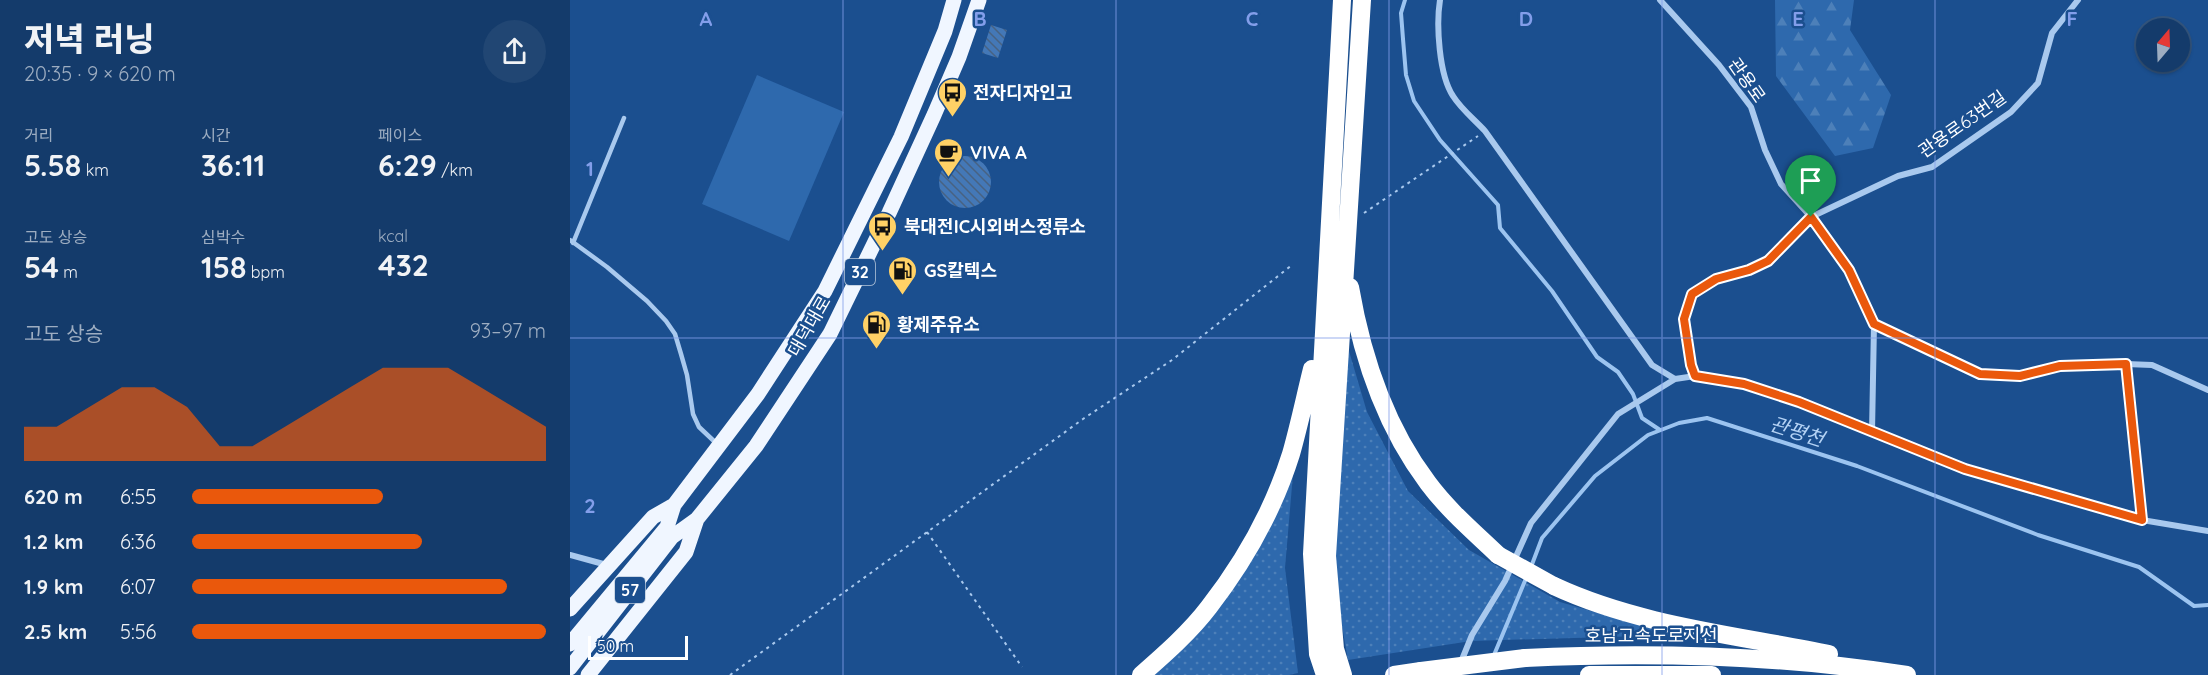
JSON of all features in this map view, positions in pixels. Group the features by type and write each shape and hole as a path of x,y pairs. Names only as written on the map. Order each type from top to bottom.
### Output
{"highway":[{"path":"1342,0 1312,554 1326,651 1343,675"},
{"path":"1325,675 1327,556 1362,0"},
{"path":"1346,244 1349,282 1361,340 1370,370 1395,431 1429,484 1498,555 1554,586 1585,600 1636,615 1924,675"},
{"path":"1141,675 1173,646 1208,608 1238,565 1262,522 1290,454 1315,355 1324,303"},
{"name":"호남고속도로지선","path":"1394,675 1525,658 1695,655 1790,660 1907,675"},
{"path":"1589,675 1712,675"}],"main road":[{"name":"대덕대로","path":"570,644 667,527 674,505 758,394 825,291 902,137 945,31 954,0"},
{"name":"대덕대로","path":"570,668 672,537 697,519 756,446 830,334 934,115 980,0"},
{"name":"대덕대로","path":"570,608 653,516 674,505"},
{"name":"대덕대로","path":"588,675 686,552 697,519"}],"street":[{"path":"1440,0 1437,31 1444,71 1453,96 1485,131 1652,365 1675,379"},
{"name":"관용로","path":"1660,0 1719,65 1752,107 1765,150 1781,184 1811,217 1849,270 1874,324"},
{"name":"관용로63번길","path":"1811,217 1898,176 1932,167 2011,112 2038,83 2052,33 2078,0"},
{"path":"1695,376 1691,365 1684,319 1692,294 1716,279 1749,270 1768,261 1811,217"},
{"path":"1872,432 1874,324 1980,374 2020,376 2060,366 2152,365 2208,390"},
{"path":"2126,364 2142,520"},
{"path":"1456,675 1472,635 1505,581 1531,523 1618,414 1675,379 1695,376 1744,384 1799,402 1965,469 2142,520 2208,531"},
{"path":"570,555 609,565"}],"lane":[{"path":"624,118 572,242 607,267 647,301 666,321 675,334 681,354 693,414 699,427 719,446"}],"path":[{"path":"1364,213 1475,138"},
{"path":"730,675 1083,419 1172,360 1292,265"},
{"path":"927,532 1022,667"}],"green space":[{"path":"1775,0 1854,0 1850,30 1891,95 1873,148 1835,156 1776,76"},
{"path":"757,75 844,112 789,241 702,204"},
{"path":"1346,341 1367,412 1408,491 1469,550 1560,602 1674,635 1471,641 1348,660 1339,609 1334,555"},
{"path":"1293,474 1285,568 1298,673 1289,675 1151,675"}],"building":[{"path":"991,25 1007,30 998,58 982,53"},
{"path":"960,156 970,156 984,163 991,182 984,201 970,208 960,208 950,204 943,197 939,187 939,177 943,167 950,160"}],"waterway":[{"path":"1405,0 1401,13 1406,75 1414,101 1440,140 1498,205 1500,228 1552,291 1597,357 1618,372 1633,394 1642,418 1660,430"},
{"name":"관평천","path":"1531,567 1542,538 1595,476 1648,435 1679,423 1707,418 1857,466 2038,535 2139,567 2194,606 2208,605"},
{"name":"관평천","path":"1494,655 1527,576"}],"place":[{"name":"전자디자인고","path":"952,118"},
{"name":"VIVA A","path":"949,178"},
{"name":"북대전IC시외버스정류소","path":"883,252"},
{"name":"GS칼텍스","path":"903,296"},
{"name":"황제주유소","path":"876,350"}],"route":[{"path":"1811,217 1849,270 1874,324 1980,374 2020,376 2060,366 2126,364 2142,520 1965,469 1799,402 1744,384 1695,376 1691,365 1684,319 1692,294 1716,279 1749,270 1768,261 1811,217"}]}
